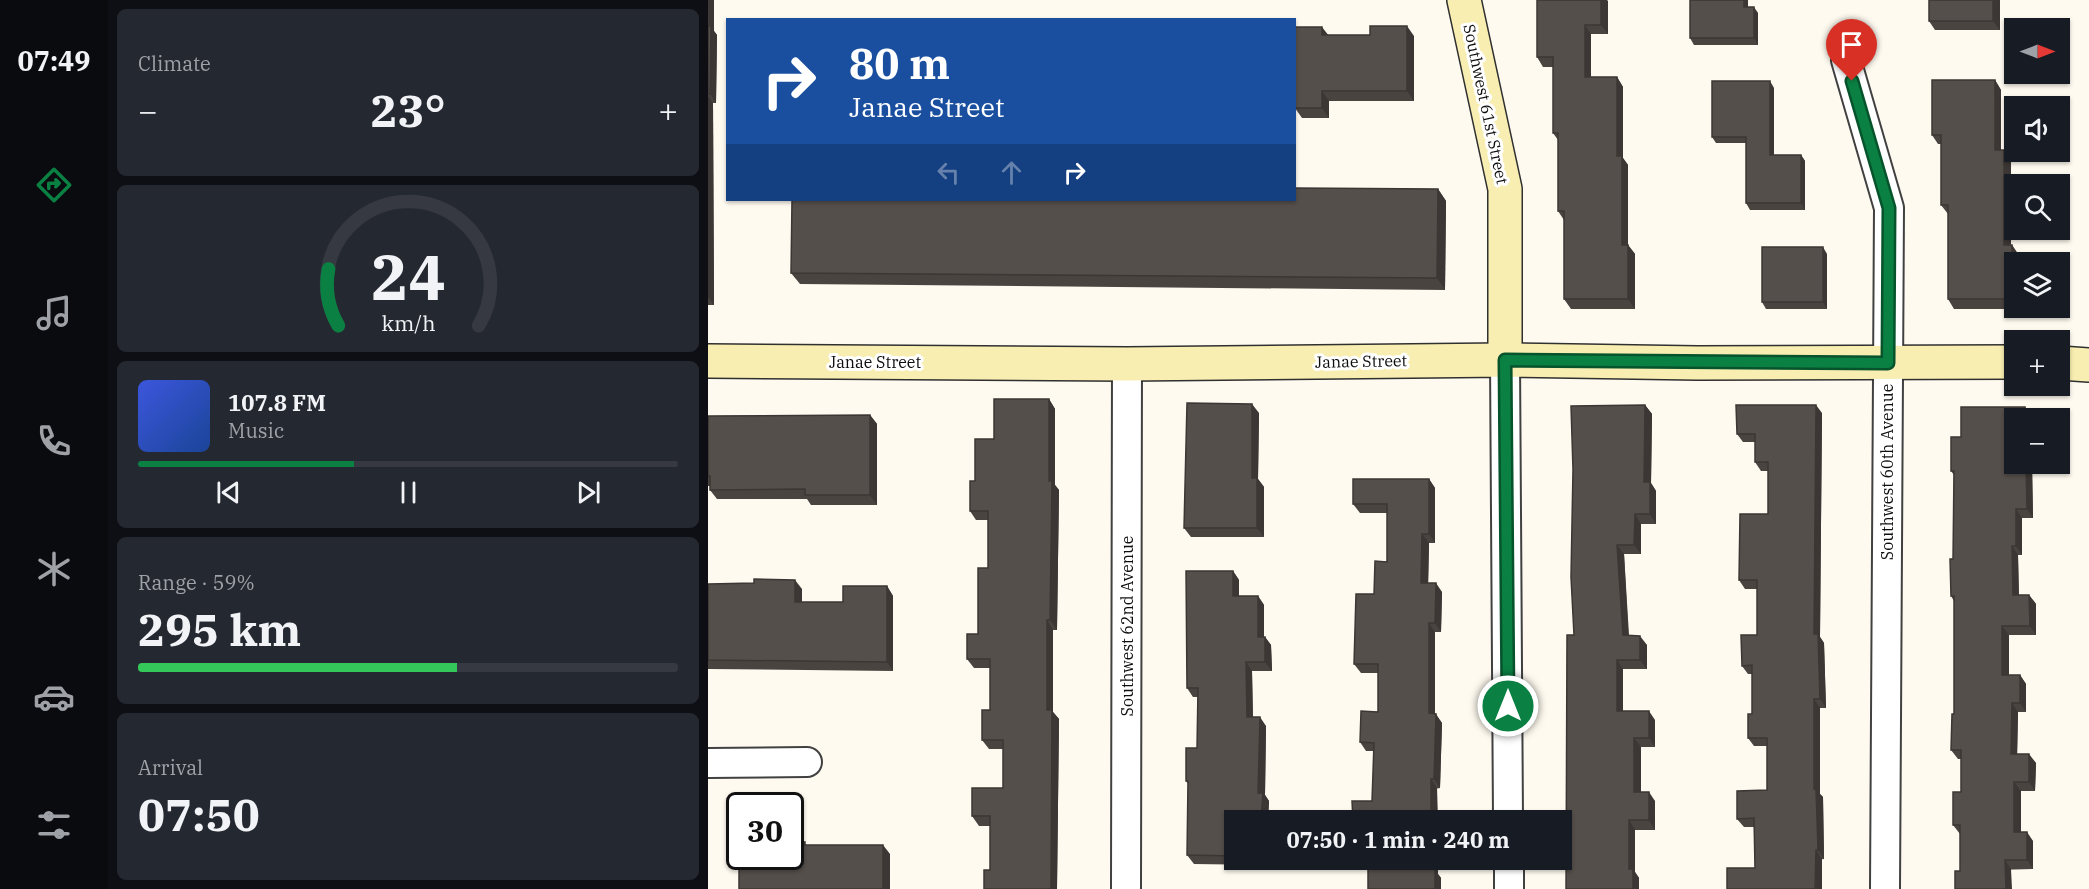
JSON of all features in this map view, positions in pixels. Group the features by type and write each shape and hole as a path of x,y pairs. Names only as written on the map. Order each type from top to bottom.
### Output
{"street":[{"name":"Southwest 61st Street","path":"1464,0 1505,189 1508,810"},
{"name":"Southwest 60th Avenue","path":"1846,60 1889,208 1885,889"},
{"name":"Janae Street","path":"708,361 1127,364 1505,360 2004,362"},
{"name":"Southwest 62nd Avenue","path":"1126,889 1127,364"},
{"path":"2070,364 2089,365"},
{"path":"708,763 807,762"},
{"path":"1509,870 1509,889"}],"building":[{"path":"1537,0 1601,0 1601,25 1585,25 1585,77 1617,77 1617,156 1622,156 1622,245 1628,245 1628,299 1564,299 1564,211 1558,211 1558,133 1553,133 1553,57 1537,57"},
{"path":"1690,0 1744,0 1744,7 1754,7 1754,38 1690,38"},
{"path":"1929,0 1993,0 1993,21 1929,21"},
{"path":"708,26 711,26 710,94 708,94"},
{"path":"1370,26 1407,26 1407,91 1322,91 1322,108 1296,108 1296,27 1322,27 1322,35 1370,35"},
{"path":"1932,80 1995,80 1995,150 2004,150 2004,245 2012,245 2012,252 2004,252 2004,299 1948,299 1948,205 1941,205 1941,135 1932,135"},
{"path":"1712,81 1770,81 1770,155 1801,155 1801,203 1746,203 1746,137 1712,137"},
{"path":"1296,188 1438,189 1437,278 791,273 792,201 1296,201"},
{"path":"1762,247 1823,247 1823,302 1762,302"},
{"path":"994,399 1049,399 1049,481 1052,481 1050,620 1047,620 1047,710 1052,710 1051,889 984,889 984,870 990,870 990,816 972,816 972,788 1003,788 1003,740 982,740 982,710 990,710 990,659 967,659 967,634 978,634 978,568 988,568 988,511 970,511 970,481 975,481 975,439 994,439"},
{"path":"1187,403 1252,404 1252,478 1257,478 1257,528 1184,528"},
{"path":"1645,405 1644,482 1650,482 1650,514 1635,514 1634,545 1617,545 1623,635 1640,636 1640,660 1617,660 1617,711 1649,711 1649,738 1634,738 1634,792 1649,792 1649,820 1629,820 1629,869 1633,869 1633,889 1566,889 1566,870 1572,870 1572,810 1566,810 1567,635 1574,635 1571,577 1573,469 1571,406"},
{"path":"1736,405 1816,405 1814,634 1818,634 1820,699 1814,699 1814,789 1816,789 1818,850 1816,850 1815,889 1727,889 1727,868 1755,868 1754,818 1737,819 1737,791 1767,790 1767,738 1748,738 1748,714 1752,714 1752,665 1742,666 1741,635 1757,635 1757,580 1739,580 1740,514 1768,514 1768,462 1755,462 1755,434 1737,434"},
{"path":"1961,407 2025,407 2004,408 2004,474 2026,474 2027,509 2016,509 2016,546 2012,546 2013,595 2029,595 2030,626 2002,626 2002,675 2020,675 2020,703 2012,703 2011,754 2029,754 2029,782 2014,782 2014,832 2027,832 2027,860 2005,860 2006,889 1955,889 1955,871 1960,871 1960,825 1953,825 1953,792 1961,792 1961,750 1951,750 1952,714 1954,714 1954,596 1951,596 1950,559 1953,559 1954,471 1951,471 1951,437 1961,437"},
{"path":"870,415 870,495 805,495 805,489 710,490 708,416"},
{"path":"1353,479 1429,479 1429,534 1422,534 1421,583 1436,583 1435,623 1429,623 1429,713 1436,714 1431,810 1352,810 1352,801 1372,801 1374,743 1360,742 1361,711 1378,712 1378,664 1354,664 1356,594 1374,594 1375,561 1387,562 1387,504 1353,504"},
{"path":"1186,571 1233,571 1233,596 1258,596 1258,637 1265,637 1265,662 1246,662 1247,717 1260,717 1258,793 1263,793 1262,810 1224,810 1224,856 1187,855 1186,748 1197,748 1198,688 1187,688"},
{"path":"754,579 795,580 795,602 843,602 843,586 887,586 887,662 708,660 708,584 754,583"},
{"path":"804,842 805,845 883,845 883,889 739,889 739,870 804,870"},
{"path":"1368,870 1435,870 1435,889 1368,889"}],"route":[{"path":"1508,706 1505,360 1888,363 1889,208 1852,81"}]}
